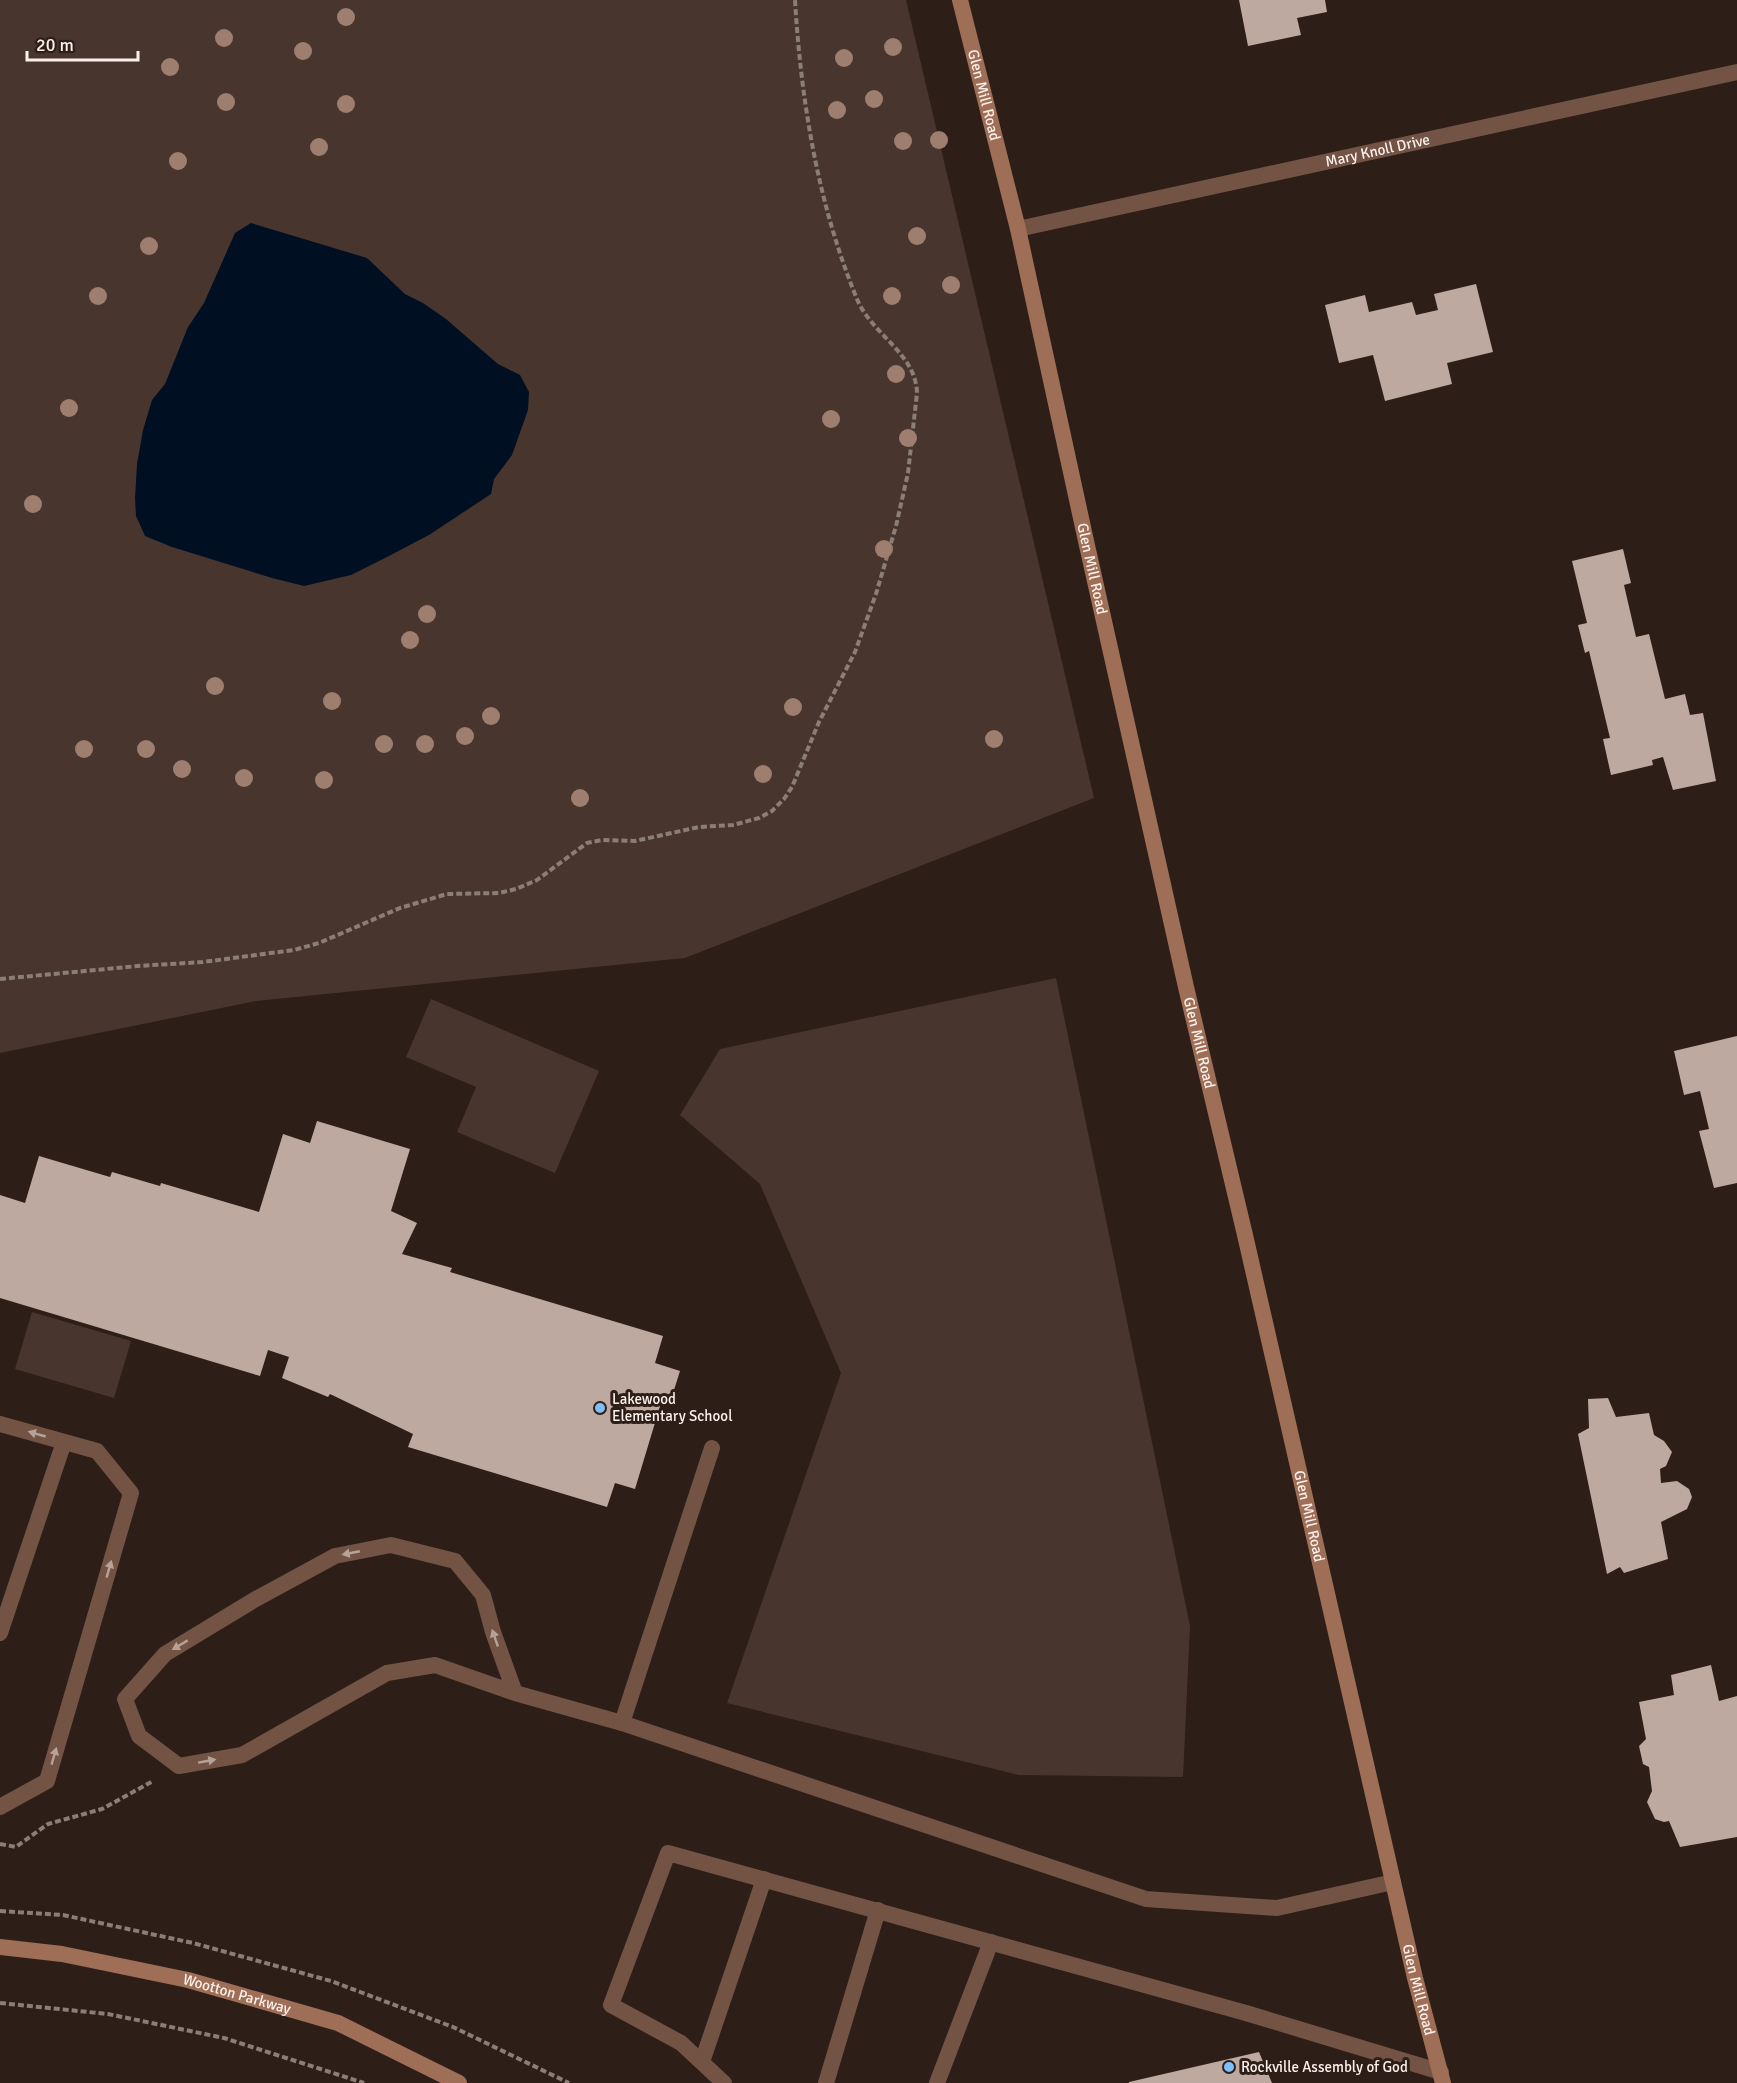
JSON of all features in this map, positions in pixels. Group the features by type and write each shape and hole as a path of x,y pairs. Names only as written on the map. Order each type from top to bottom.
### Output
{"main road":[{"name":"Glen Mill Road","path":"960,0 1018,229 1179,952 1415,1978 1442,2077"},
{"name":"Wootton Parkway","path":"0,1947 62,1954 188,1980 338,2023 459,2083"}],"street":[{"name":"Mary Knoll Drive","path":"1018,229 1737,72"},
{"path":"0,1424 97,1451 131,1493 47,1780 0,1807"},
{"path":"0,1633 63,1442"},
{"path":"622,1723 712,1448"},
{"path":"515,1693 493,1632 483,1595 455,1561 391,1545 335,1556 254,1600 165,1653 125,1699 139,1736 180,1766 242,1755 387,1673 435,1665 515,1693 622,1723 1146,1899 1277,1908 1393,1882"},
{"path":"724,2083 681,2043 611,2005 668,1853 1246,2013 1442,2077"},
{"path":"702,2062 764,1879"},
{"path":"826,2083 878,1911"},
{"path":"937,2083 991,1942"}],"path":[{"path":"0,979 203,962 294,950 319,943 400,908 447,894 499,893 516,889 537,880 587,843 602,840 635,841 689,829 747,822 772,811 784,799 792,787 815,732 855,652 876,594 896,526 908,473 917,393 917,384 911,367 860,305 843,260 818,173 810,134 795,0"},
{"path":"0,1844 16,1847 48,1824 102,1809 180,1766"},
{"path":"0,2002 108,2014 224,2038 364,2083"}],"shaded area":[{"path":"0,0 906,0 1094,798 685,958 256,1001 0,1053"},
{"path":"1056,978 1190,1626 1183,1777 1019,1775 727,1703 841,1373 760,1184 680,1115 720,1049"},
{"path":"431,999 599,1071 555,1173 457,1132 476,1087 406,1057"},
{"path":"32,1312 131,1341 114,1398 15,1369"}],"water":[{"path":"251,223 367,258 405,294 446,319 498,364 520,375 529,392 528,410 512,455 494,479 491,494 429,535 351,575 304,586 172,547 145,536 136,516 137,464 143,430 152,400 165,384 188,327 204,303 235,233"}],"building":[{"path":"1239,0 1325,0 1327,12 1297,18 1301,35 1248,46"},
{"path":"1476,284 1493,352 1447,363 1452,384 1385,401 1373,355 1339,363 1325,305 1365,295 1369,312 1412,302 1416,315 1438,310 1434,294"},
{"path":"1623,549 1631,583 1624,585 1636,637 1649,634 1665,699 1685,694 1690,715 1703,713 1716,781 1673,790 1663,757 1652,760 1653,765 1611,775 1603,739 1610,738 1589,651 1585,653 1578,625 1587,623 1572,561"},
{"path":"1737,1036 1737,1183 1714,1188 1699,1131 1709,1129 1700,1091 1684,1095 1674,1051"},
{"path":"317,1121 410,1149 391,1211 417,1223 402,1254 452,1268 450,1272 663,1336 655,1363 680,1371 669,1406 661,1403 635,1489 615,1483 607,1507 408,1447 413,1434 330,1394 328,1397 282,1378 289,1357 268,1350 260,1376 0,1298 0,1195 25,1203 39,1156 110,1177 112,1172 160,1186 161,1183 259,1212 283,1134 310,1143"},
{"path":"1608,1398 1616,1417 1649,1413 1654,1435 1664,1441 1672,1452 1666,1466 1660,1469 1661,1483 1677,1481 1689,1489 1692,1497 1687,1509 1661,1522 1668,1559 1624,1573 1620,1567 1607,1574 1578,1434 1589,1428 1588,1399"},
{"path":"1711,1665 1719,1701 1737,1696 1737,1837 1680,1847 1669,1821 1655,1819 1647,1802 1652,1791 1649,1767 1643,1764 1639,1746 1646,1739 1639,1702 1674,1695 1671,1675"},
{"name":"Rockville Assembly of God","path":"1259,2052 1272,2083 1129,2083 1129,2082"}],"place":[{"name":"Lakewood Elementary School","path":"600,1408"},
{"name":"Rockville Assembly of God","path":"1229,2067"}]}
